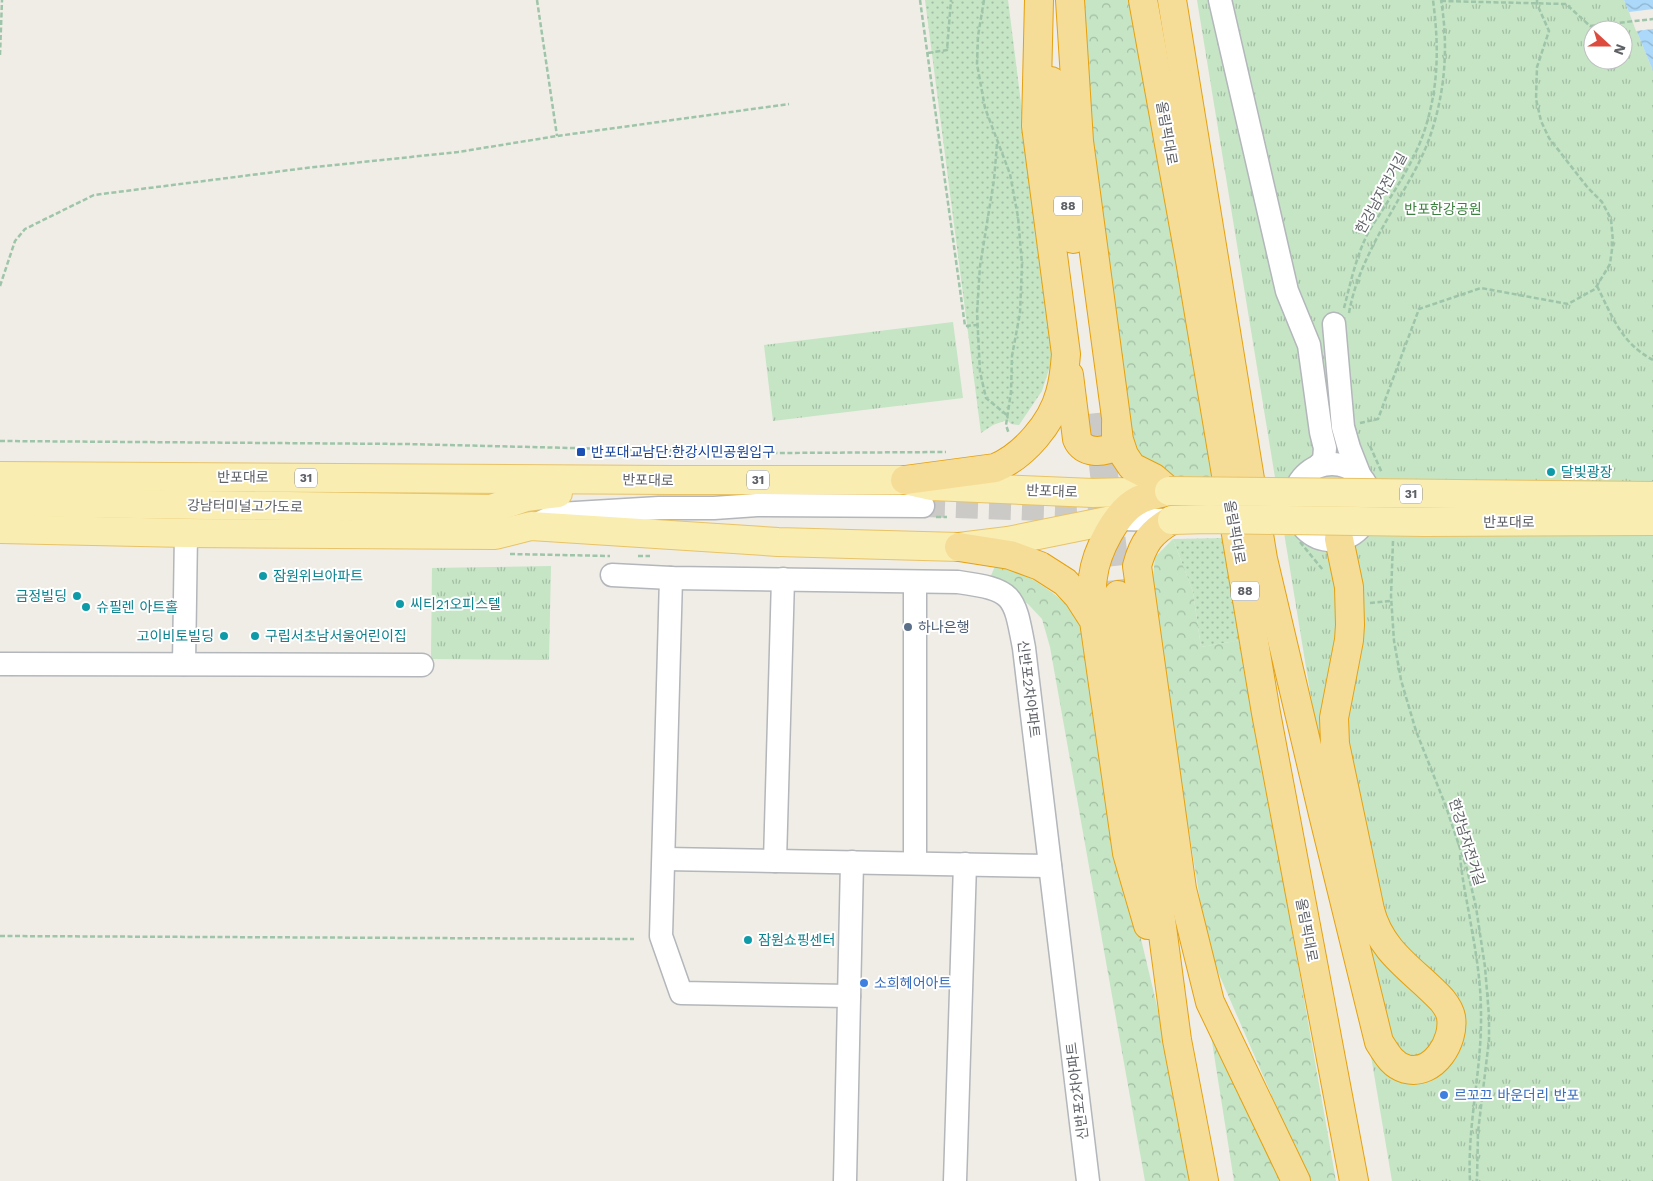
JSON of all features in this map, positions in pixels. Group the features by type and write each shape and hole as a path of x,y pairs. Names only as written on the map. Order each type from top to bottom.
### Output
{"highway":[{"path":"1039,0 1036,126 1077,439 1080,445 1088,450 1097,451 1108,450 1116,446 1107,416 1079,141 1070,0"},
{"name":"88","path":"1039,0 1107,416"},
{"name":"올림픽대로","path":"1143,0 1268,723 1354,1181"},
{"path":"1172,0 1190,266"},
{"path":"1172,0 1263,559"},
{"path":"905,480 995,468 1018,455 1037,435 1055,407 1064,379 1066,354"},
{"path":"1210,384 1263,559 1379,1042 1388,1057 1396,1064 1407,1069 1417,1069 1428,1066 1438,1059 1448,1040 1451,1018 1448,1008 1442,1000 1384,942 1374,925 1370,910 1335,744 1334,718 1349,640 1350,624 1349,587 1339,539"},
{"path":"1107,416 1124,455 1132,467 1154,478 1169,491"},
{"path":"1116,588 1093,576 1098,556 1117,519 1127,508 1139,500 1169,491"},
{"path":"1094,621 1116,588 1137,566 1141,552 1148,540 1158,528 1172,520"},
{"path":"960,547 1010,555 1040,566 1065,582 1078,596 1094,621 1127,853 1174,1015"},
{"path":"1116,588 1177,1040 1204,1181"},
{"path":"1116,588 1182,889 1210,1002 1296,1181"}],"main road":[{"name":"반포대로","path":"0,476 905,480 932,486 1074,492 1169,491 1653,496"},
{"name":"31","path":"491,509 526,497 589,489 612,480"},
{"name":"강남터미널고가도로","path":"0,502 491,509"},
{"name":"31","path":"491,509 531,526"},
{"name":"반포대로","path":"0,529 186,533 495,535 531,526 784,542 960,547 1008,541 1117,519"},
{"name":"반포대로","path":"1172,520 1653,521"}],"street":[{"path":"1220,0 1287,291 1309,345 1325,448 1324,460 1307,472 1294,491 1293,503 1295,514 1300,524 1308,532 1322,539 1339,539 1349,536 1358,529 1369,511 1370,495 1367,486 1371,475"},
{"path":"1342,319 1343,427 1348,448 1371,475"},
{"path":"1318,466 1333,463 1371,475"},
{"path":"656,480 682,490 757,505"},
{"path":"531,526 559,514 659,508 714,508 757,505 923,506"},
{"name":"반포대로","path":"1117,519 1172,520"},
{"path":"184,664 186,533"},
{"name":"신반포2차아파트","path":"612,575 671,578 958,582 985,586 1005,595 1013,602 1017,611 1024,648 1088,1181"},
{"path":"671,578 661,936 681,993 849,996"},
{"path":"774,861 783,579"},
{"path":"915,582 915,863"},
{"path":"0,664 422,665"},
{"path":"664,859 1050,866"},
{"path":"845,1181 852,862"},
{"path":"955,1181 965,864"}],"path":[{"path":"0,55 2,0"},
{"path":"537,0 558,136"},
{"path":"920,0 965,326 977,325"},
{"path":"928,53 947,50 951,0"},
{"path":"984,0 978,36 977,64 985,108 1010,174 1018,217 1022,264 1020,313 1012,356 1011,392 1006,425 1010,439"},
{"name":"한강남자전거길","path":"1342,319 1351,280 1366,236 1388,202 1424,134 1436,82 1438,57 1433,0"},
{"path":"1441,0 1566,4 1590,26 1653,19"},
{"name":"한강남자전거길","path":"1342,319 1369,253 1428,143 1443,84 1446,58 1441,0"},
{"path":"1358,416 1360,423 1378,419 1419,309 1481,288 1568,304 1595,290 1610,264 1613,242 1611,219 1602,202 1588,188 1554,146 1541,121 1536,99 1537,67 1549,31 1537,0"},
{"path":"1437,31 1445,30"},
{"path":"0,286 15,241 25,229 94,195 306,168 458,152 789,104"},
{"path":"997,142 994,180 980,266 977,325 980,372 986,398 1008,416"},
{"path":"1388,202 1394,208"},
{"path":"1597,286 1621,333 1644,355 1653,360"},
{"path":"1367,440 1371,475"},
{"path":"0,441 406,444 779,453 954,452"},
{"name":"한강남자전거길","path":"1394,536 1390,596 1394,641 1401,680 1416,731 1445,804 1467,869 1476,907 1488,993 1489,1040 1476,1150 1477,1181"},
{"path":"0,936 634,939"},
{"path":"1474,1100 1481,1101"}],"green space":[{"path":"925,0 1008,0 1053,357 1042,391 1019,425 1011,424 1007,420 993,425 981,433"},
{"path":"1078,0 1129,0 1216,481 1166,475 1148,467 1139,458 1121,425"},
{"name":"반포한강공원","path":"1197,0 1624,0 1632,20 1583,20 1583,70 1633,70 1633,22 1653,71 1653,1181 1392,1181"},
{"path":"953,322 963,398 773,421 764,345"},
{"path":"1227,538 1241,640 1201,647 1193,592 1173,539"},
{"path":"1173,539 1193,592 1201,647 1241,640 1336,1181 1309,1181 1208,949 1151,598 1155,557"},
{"path":"996,564 1022,574 1046,588 1088,624 1131,897 1157,1006 1190,1181 1145,1181 1050,647 1042,619 1028,604 989,580"},
{"path":"551,566 549,660 431,659 432,568"},
{"path":"1210,1029 1288,1181 1234,1181"}],"water":[{"path":"1624,0 1653,0 1653,71 1633,20"}],"pier":[{"path":"1653,9 1653,29 1636,31 1629,12"}],"tunnel":[{"path":"1097,413 1118,595"},
{"path":"923,506 1072,511 1197,506"}],"place":[{"name":"반포대교남단.한강시민공원입구","path":"581,452"},
{"name":"달빛광장","path":"1551,472"},
{"name":"잠원위브아파트","path":"263,576"},
{"name":"금정빌딩","path":"77,596"},
{"name":"씨티21오피스텔","path":"400,604"},
{"name":"슈필렌 아트홀","path":"86,607"},
{"name":"하나은행","path":"908,627"},
{"name":"고이비토빌딩","path":"224,636"},
{"name":"구립서초남서울어린이집","path":"255,636"},
{"name":"잠원쇼핑센터","path":"748,940"},
{"name":"소희헤어아트","path":"864,983"},
{"name":"르꼬끄 바운더리 반포","path":"1444,1095"}]}
